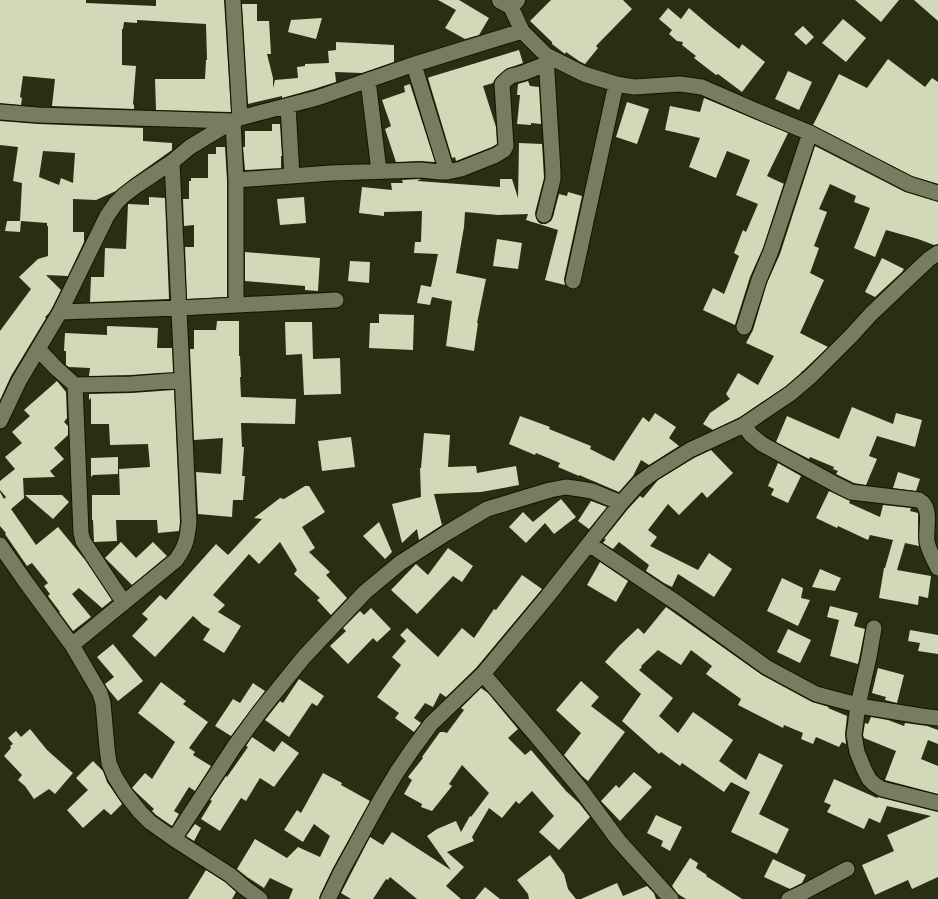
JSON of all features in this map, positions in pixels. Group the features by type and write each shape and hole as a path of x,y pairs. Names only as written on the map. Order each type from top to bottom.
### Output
{"street":[{"path":"233,0 237,119 236,305"},
{"path":"509,2 520,26 546,59 584,74 616,84 634,87 680,84 702,86 810,133 909,184 938,193"},
{"path":"0,112 38,115 237,119 316,98 507,36 520,26"},
{"path":"236,180 379,171 420,170 447,172 496,155 504,150 506,146 502,84 511,76 523,73 546,59"},
{"path":"544,215 553,179 546,59"},
{"path":"414,65 447,172"},
{"path":"368,80 379,171"},
{"path":"573,281 616,84"},
{"path":"288,106 292,176"},
{"path":"0,421 19,380 60,312 107,216 116,203 124,195 172,162 190,147 237,119"},
{"path":"744,327 810,133"},
{"path":"72,645 176,560 183,550 186,541 189,522 172,162"},
{"path":"328,899 341,872 396,772 431,724 483,674 547,597 621,503 639,483 690,450 744,425 791,393 811,376 871,314 929,259 938,253"},
{"path":"60,312 336,300"},
{"path":"38,349 75,385 131,384 182,380"},
{"path":"75,385 81,533 83,541 124,603"},
{"path":"744,425 751,435 774,452 851,492 919,500 923,502 928,515 926,530 927,543 938,568"},
{"path":"174,840 234,747 265,704 304,657 365,592 400,563 487,509 550,490 566,488 592,491 621,503"},
{"path":"589,544 680,605 766,667 816,694 858,705 938,718"},
{"path":"0,545 72,645 94,681 104,703 109,763 115,777 125,793 150,822 174,840 230,875 260,899"},
{"path":"874,628 870,657 858,705 854,735 857,752 869,779 874,784 882,789 938,803"},
{"path":"483,674 578,787 618,840 671,899"},
{"path":"789,899 811,896 848,869"}],"building":[{"path":"0,0 86,0 86,3 156,6 156,0 224,0 231,112 156,110 155,79 205,79 207,60 206,24 137,20 137,23 124,22 122,29 122,65 136,66 133,104 134,109 52,106 55,79 23,76 20,97 22,98 21,105 0,103"},
{"path":"438,0 459,0 489,18 479,35 465,39 445,28 456,10"},
{"path":"551,0 623,0 632,9 596,46 598,48 585,64 566,52 565,54 552,44 552,42 530,21"},
{"path":"855,0 899,0 881,22"},
{"path":"914,0 938,0 938,21"},
{"path":"242,4 257,4 257,21 269,21 271,54 267,54 273,78 273,88 275,80 298,78 297,67 305,66 305,64 329,63 328,51 336,50 336,42 394,45 394,62 362,73 335,72 336,82 282,98 282,96 248,104"},
{"path":"668,8 681,19 689,8 739,49 742,44 765,62 742,92 694,58 696,56 682,45 683,42 677,41 669,34 672,30 659,19"},
{"path":"322,18 316,39 288,32 291,20"},
{"path":"843,19 866,38 846,62 822,43"},
{"path":"803,26 814,37 806,45 794,34"},
{"path":"519,50 523,63 506,69 496,78 493,83 483,86 496,127 497,144 456,161 455,157 452,158 428,78"},
{"path":"888,59 925,87 932,78 938,82 938,184 912,176 813,125 839,74 867,88"},
{"path":"788,71 812,82 799,110 775,99"},
{"path":"528,81 530,86 539,87 541,124 517,124 520,95 517,95 518,84"},
{"path":"410,84 435,162 396,162 385,129 391,126 382,100 405,92 404,86"},
{"path":"704,98 788,133 767,176 784,184 763,248 750,277 735,325 703,310 713,288 724,294 739,256 734,253 743,230 746,232 758,204 736,195 750,160 727,151 716,178 689,167 700,138 665,130 670,106 700,112"},
{"path":"627,102 649,109 637,144 616,137"},
{"path":"0,121 143,128 143,141 172,143 172,150 116,191 96,200 73,199 73,232 84,232 84,242 68,276 46,275 61,290 52,308 45,317 46,318 11,376 0,400 0,331 31,289 19,277 38,259 48,256 48,226 47,223 21,221 20,232 5,231 7,221 20,221 22,183 13,181 18,147 0,145","holes":["43,151 75,153 73,183 61,178 59,185 39,177"]},
{"path":"272,124 280,124 282,156 281,168 245,170 243,147 245,147 245,131 272,131"},
{"path":"519,143 542,144 544,178 535,213 538,222 541,224 546,224 551,221 559,194 567,196 568,192 582,196 564,279 565,285 545,280 558,230 526,220 528,214 498,215 465,212 464,227 456,273 486,279 477,323 474,351 446,346 452,301 432,297 430,305 417,303 421,285 431,287 438,254 414,253 415,242 421,242 422,211 384,212 384,216 359,213 362,187 392,190 391,183 403,183 402,180 421,179 417,181 500,187 500,179 512,179 518,198"},
{"path":"815,146 905,192 938,202 938,244 934,245 886,230 875,257 854,248 870,208 854,202 856,196 830,184 819,209 827,212 814,246 819,248 810,273 824,280 800,333 828,347 786,386 740,417 713,430 703,424 710,413 730,399 726,394 738,373 758,385 774,356 746,343 753,330 767,283 780,254"},
{"path":"216,147 225,147 227,180 227,297 187,299 185,247 194,247 194,225 184,226 183,199 189,199 189,181 191,181 191,178 208,178 208,154 216,154"},
{"path":"149,197 165,198 169,299 90,302 91,277 104,277 105,248 126,249 128,204 149,205"},
{"path":"304,197 306,223 280,225 277,199"},
{"path":"497,239 522,243 518,269 493,266"},
{"path":"245,252 320,258 318,291 305,290 305,286 245,281"},
{"path":"882,258 904,269 875,297 865,292"},
{"path":"350,261 370,262 369,283 348,281"},
{"path":"379,314 414,315 413,350 369,348 370,323 379,323"},
{"path":"217,321 239,321 241,397 296,399 295,424 241,423 242,447 244,447 242,476 245,476 243,500 233,500 232,517 198,514 196,472 221,474 223,438 194,440 190,349 194,349 194,330 216,330"},
{"path":"285,322 312,322 313,359 340,358 341,394 304,395 302,354 286,355"},
{"path":"107,326 158,328 157,348 172,348 173,372 89,376 90,368 69,367 66,365 66,351 64,351 65,333 107,335"},
{"path":"57,381 66,392 67,418 64,422 68,426 68,435 54,448 64,459 50,471 55,477 23,478 24,498 11,509 36,545 58,527 86,561 112,600 102,608 79,588 72,594 91,617 73,631 48,596 50,594 44,586 48,583 32,563 27,566 0,526 0,492 4,499 6,497 0,490 0,481 15,469 5,457 22,443 12,432 30,416 24,410"},
{"path":"174,390 180,522 179,531 158,533 157,520 116,520 117,541 94,542 92,495 120,495 119,469 150,467 148,444 110,445 109,424 91,424 91,398 89,400 89,394"},
{"path":"852,407 893,424 896,413 922,420 915,447 877,436 869,456 877,459 866,485 854,483 836,474 838,471 833,469 834,467 810,457 809,459 776,442 787,416 839,439"},
{"path":"655,413 676,427 669,438 679,446 649,465 641,460 633,476 619,492 558,467 560,463 536,453 535,455 509,444 520,416 550,427 549,429 591,446 590,449 614,461 643,417 649,422"},
{"path":"424,433 450,435 448,467 476,466 477,473 516,466 519,485 481,492 434,494 442,525 419,540 417,529 402,543 392,504 421,497 420,468"},
{"path":"351,437 355,467 322,471 318,441"},
{"path":"711,450 733,473 707,498 702,492 679,515 668,504 648,530 657,537 650,546 698,570 709,553 732,569 714,597 678,574 672,587 646,571 649,565 619,542 613,549 603,543 606,539 604,539 628,509 640,496 643,498 658,480 694,458"},
{"path":"118,457 118,474 93,475 91,477 91,458"},
{"path":"778,463 801,476 788,503 771,495 774,489 768,486"},
{"path":"898,472 920,479 916,491 893,488"},
{"path":"305,486 309,486 325,512 302,527 315,548 309,552 330,572 326,575 347,598 331,615 317,600 320,598 294,574 297,570 280,542 259,564 249,554 213,595 225,605 218,612 241,626 224,653 203,640 210,629 193,616 155,657 132,636 148,619 142,614 160,595 166,600 216,544 228,555 262,519 254,518 280,498 284,499"},
{"path":"829,491 850,501 849,503 880,517 883,505 911,508 910,511 918,513 919,546 905,543 897,570 931,576 928,598 919,596 918,605 879,598 884,568 893,540 870,535 868,540 838,526 837,528 816,518"},
{"path":"25,495 62,495 69,502 53,519"},
{"path":"561,499 576,517 554,534 545,523 526,543 509,527 523,512 533,522"},
{"path":"591,501 607,507 589,529 578,521"},
{"path":"379,522 392,552 385,559 363,536"},
{"path":"121,542 136,558 153,542 167,556 132,585 105,558"},
{"path":"448,548 473,566 462,582 453,576 417,614 391,590 416,564 428,575"},
{"path":"600,562 628,581 616,602 587,585"},
{"path":"820,569 841,578 835,591 812,587"},
{"path":"522,575 542,589 476,668 446,697 440,693 433,707 425,703 414,718 421,723 414,732 395,718 399,713 377,697 401,665 392,657 406,641 400,635 407,628 438,657 462,628 474,638 494,609 496,610"},
{"path":"782,578 803,588 801,598 810,600 798,626 767,611"},
{"path":"830,606 858,613 854,626 865,629 858,664 830,656 839,620 827,617"},
{"path":"666,607 762,675 812,702 829,707 828,708 847,716 845,734 846,744 842,742 839,747 816,737 813,744 801,739 803,733 784,725 783,728 738,705 741,699 706,674 712,666 691,650 681,665 658,650 641,666 642,667 639,670 673,698 659,716 678,733 693,712 733,740 719,761 746,780 759,753 783,765 759,814 789,829 777,854 731,832 750,792 731,782 724,792 682,763 680,766 661,752 659,754 622,721 641,694 605,662 638,628 644,634"},
{"path":"371,608 391,629 377,642 373,638 348,664 330,646 346,631 343,628 360,611 364,615"},
{"path":"788,629 811,640 800,663 777,652"},
{"path":"910,630 938,635 938,654 918,651 920,643 908,641"},
{"path":"113,644 143,681 118,701 105,684 114,677 97,657"},
{"path":"878,668 904,675 897,703 885,700 886,697 872,693"},
{"path":"299,679 324,696 317,706 312,703 289,737 265,720 280,701 283,703"},
{"path":"581,681 599,697 591,706 625,732 588,781 564,755 581,733 556,710"},
{"path":"161,682 186,701 183,704 208,722 189,748 195,752 193,755 211,766 195,791 189,787 174,811 179,814 172,826 156,815 152,811 154,809 132,788 145,773 152,779 175,742 138,713"},
{"path":"253,683 265,691 231,736 215,726 233,699 240,703"},
{"path":"481,688 488,693 518,729 508,738 525,755 531,750 590,817 559,850 539,832 554,816 532,791 519,804 516,801 502,818 489,808 472,837 474,841 447,852 464,867 446,886 461,899 417,899 390,877 388,880 386,879 373,899 351,899 341,893 370,837 383,845 392,832 451,870 427,836 437,829 456,821 461,832 470,816 471,817 489,793 462,765 449,784 452,786 432,811 421,807 422,804 404,794 412,780 408,777 423,758 422,757 440,732 447,733 464,710 461,708"},
{"path":"871,717 888,720 904,726 905,723 927,726 938,730 938,744 928,740 921,759 938,766 938,794 885,780 896,751 864,738 865,723 868,724"},
{"path":"30,729 47,750 73,773 55,794 49,789 34,799 25,786 18,780 22,775 4,756 13,744 8,738 16,731 21,737"},
{"path":"252,737 274,752 282,741 299,753 274,787 260,778 246,801 241,798 220,831 201,819 212,801 210,800 248,747 246,746"},
{"path":"93,761 103,771 107,782 122,804 111,815 104,809 83,828 67,810 88,790 76,778"},
{"path":"634,772 652,787 620,821 601,801 616,785 619,788"},
{"path":"323,773 370,801 333,868 319,899 289,899 293,889 270,878 264,888 237,869 255,839 287,858 298,847 320,857 330,836 314,824 303,842 284,830 297,810 301,813"},
{"path":"834,779 877,798 938,812 938,877 912,889 908,880 875,895 862,865 894,851 887,835 931,816 887,806 880,823 869,818 864,829 827,812 831,805 824,802"},
{"path":"656,815 682,827 670,851 661,846 663,841 647,833"},
{"path":"195,824 201,828 194,841 186,836"},
{"path":"550,855 564,874 568,889 576,899 529,899 528,894 517,880"},
{"path":"690,858 698,863 696,868 707,875 706,876 742,899 686,899 678,894 672,886"},
{"path":"773,859 806,875 802,883 790,889 764,877"},
{"path":"206,870 225,882 236,892 232,899 188,899"},
{"path":"617,883 623,896 647,886 654,893 656,899 581,899"},
{"path":"485,887 500,899 475,899"}]}
